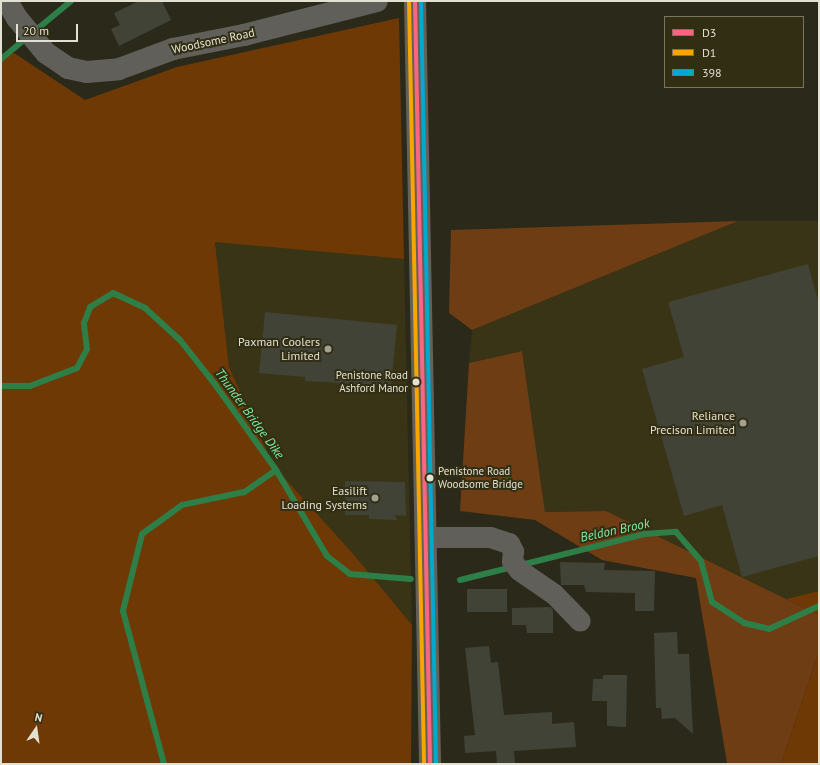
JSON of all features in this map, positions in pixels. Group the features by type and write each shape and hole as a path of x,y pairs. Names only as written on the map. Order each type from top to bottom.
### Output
{"highway":[{"path":"415,1 430,764"}],"street":[{"name":"Woodsome Road","path":"12,10 46,52 68,68 87,72 119,69 173,49 244,35 377,1"},
{"path":"426,537 490,537 509,543 516,566 554,594 580,621"}],"shaded area":[{"path":"399,18 404,259 215,242 229,367 273,465 355,556 412,625 411,764 1,764 1,57 14,53 85,100 177,67"},
{"path":"738,221 819,221 819,591 786,599 606,511 545,512 522,351 469,363 472,330"},
{"path":"738,221 472,330 449,313 451,230"},
{"path":"215,241 404,259 412,625 355,556 265,456 229,367"},
{"path":"522,351 545,512 606,511 819,615 819,651 781,764 716,764 727,763 696,578 602,560 535,520 460,511 469,363"},
{"path":"819,591 819,615 786,599"},
{"path":"819,651 819,764 781,764"}],"building":[{"path":"139,1 162,1 171,20 119,46 111,29 120,25 114,13"},
{"name":"Reliance Precison Limited","path":"808,264 819,304 819,556 742,577 722,505 684,516 642,369 684,357 668,302"},
{"name":"Paxman Coolers Limited","path":"265,312 397,325 391,386 305,381 305,377 259,373"},
{"name":"Easilift Loading Systems","path":"345,481 405,482 406,516 395,515 397,520 369,519 369,515 345,515"},
{"path":"560,562 605,563 604,570 655,571 654,611 635,611 635,593 586,592 584,585 561,585"},
{"path":"467,589 507,589 507,612 467,612"},
{"path":"550,607 553,610 553,633 527,633 526,625 512,625 512,608"},
{"path":"677,632 678,654 689,654 693,734 675,718 662,719 661,708 656,708 654,633"},
{"path":"489,646 491,663 498,662 504,715 552,712 552,724 574,722 576,747 514,751 515,764 497,764 496,751 465,753 464,736 475,735 465,648"},
{"path":"603,675 627,675 626,727 607,726 607,701 592,701 593,679 603,679"}],"waterway":[{"path":"1,59 71,1"},
{"name":"Thunder Bridge Dike","path":"1,386 30,386 77,368 87,349 84,323 90,307 113,293 145,308 180,340 214,383 276,470 244,492 182,505 142,534 123,611 164,764"},
{"name":"Beldon Brook","path":"276,470 327,556 350,574 411,579"},
{"name":"Beldon Brook","path":"521,565 644,534 676,532 701,561 712,602 744,623 769,629 819,606"},
{"name":"Beldon Brook","path":"460,580 512,567"}],"transit line":[{"name":"D1","path":"409,1 424,764"},
{"name":"D3","path":"415,1 430,764"},
{"name":"398","path":"421,1 436,764"}],"place":[{"name":"Paxman Coolers Limited","path":"328,349"},
{"name":"Penistone Road Ashford Manor","path":"416,382"},
{"name":"Reliance Precison Limited","path":"743,423"},
{"name":"Penistone Road Woodsome Bridge","path":"430,478"},
{"name":"Easilift Loading Systems","path":"375,498"}]}
